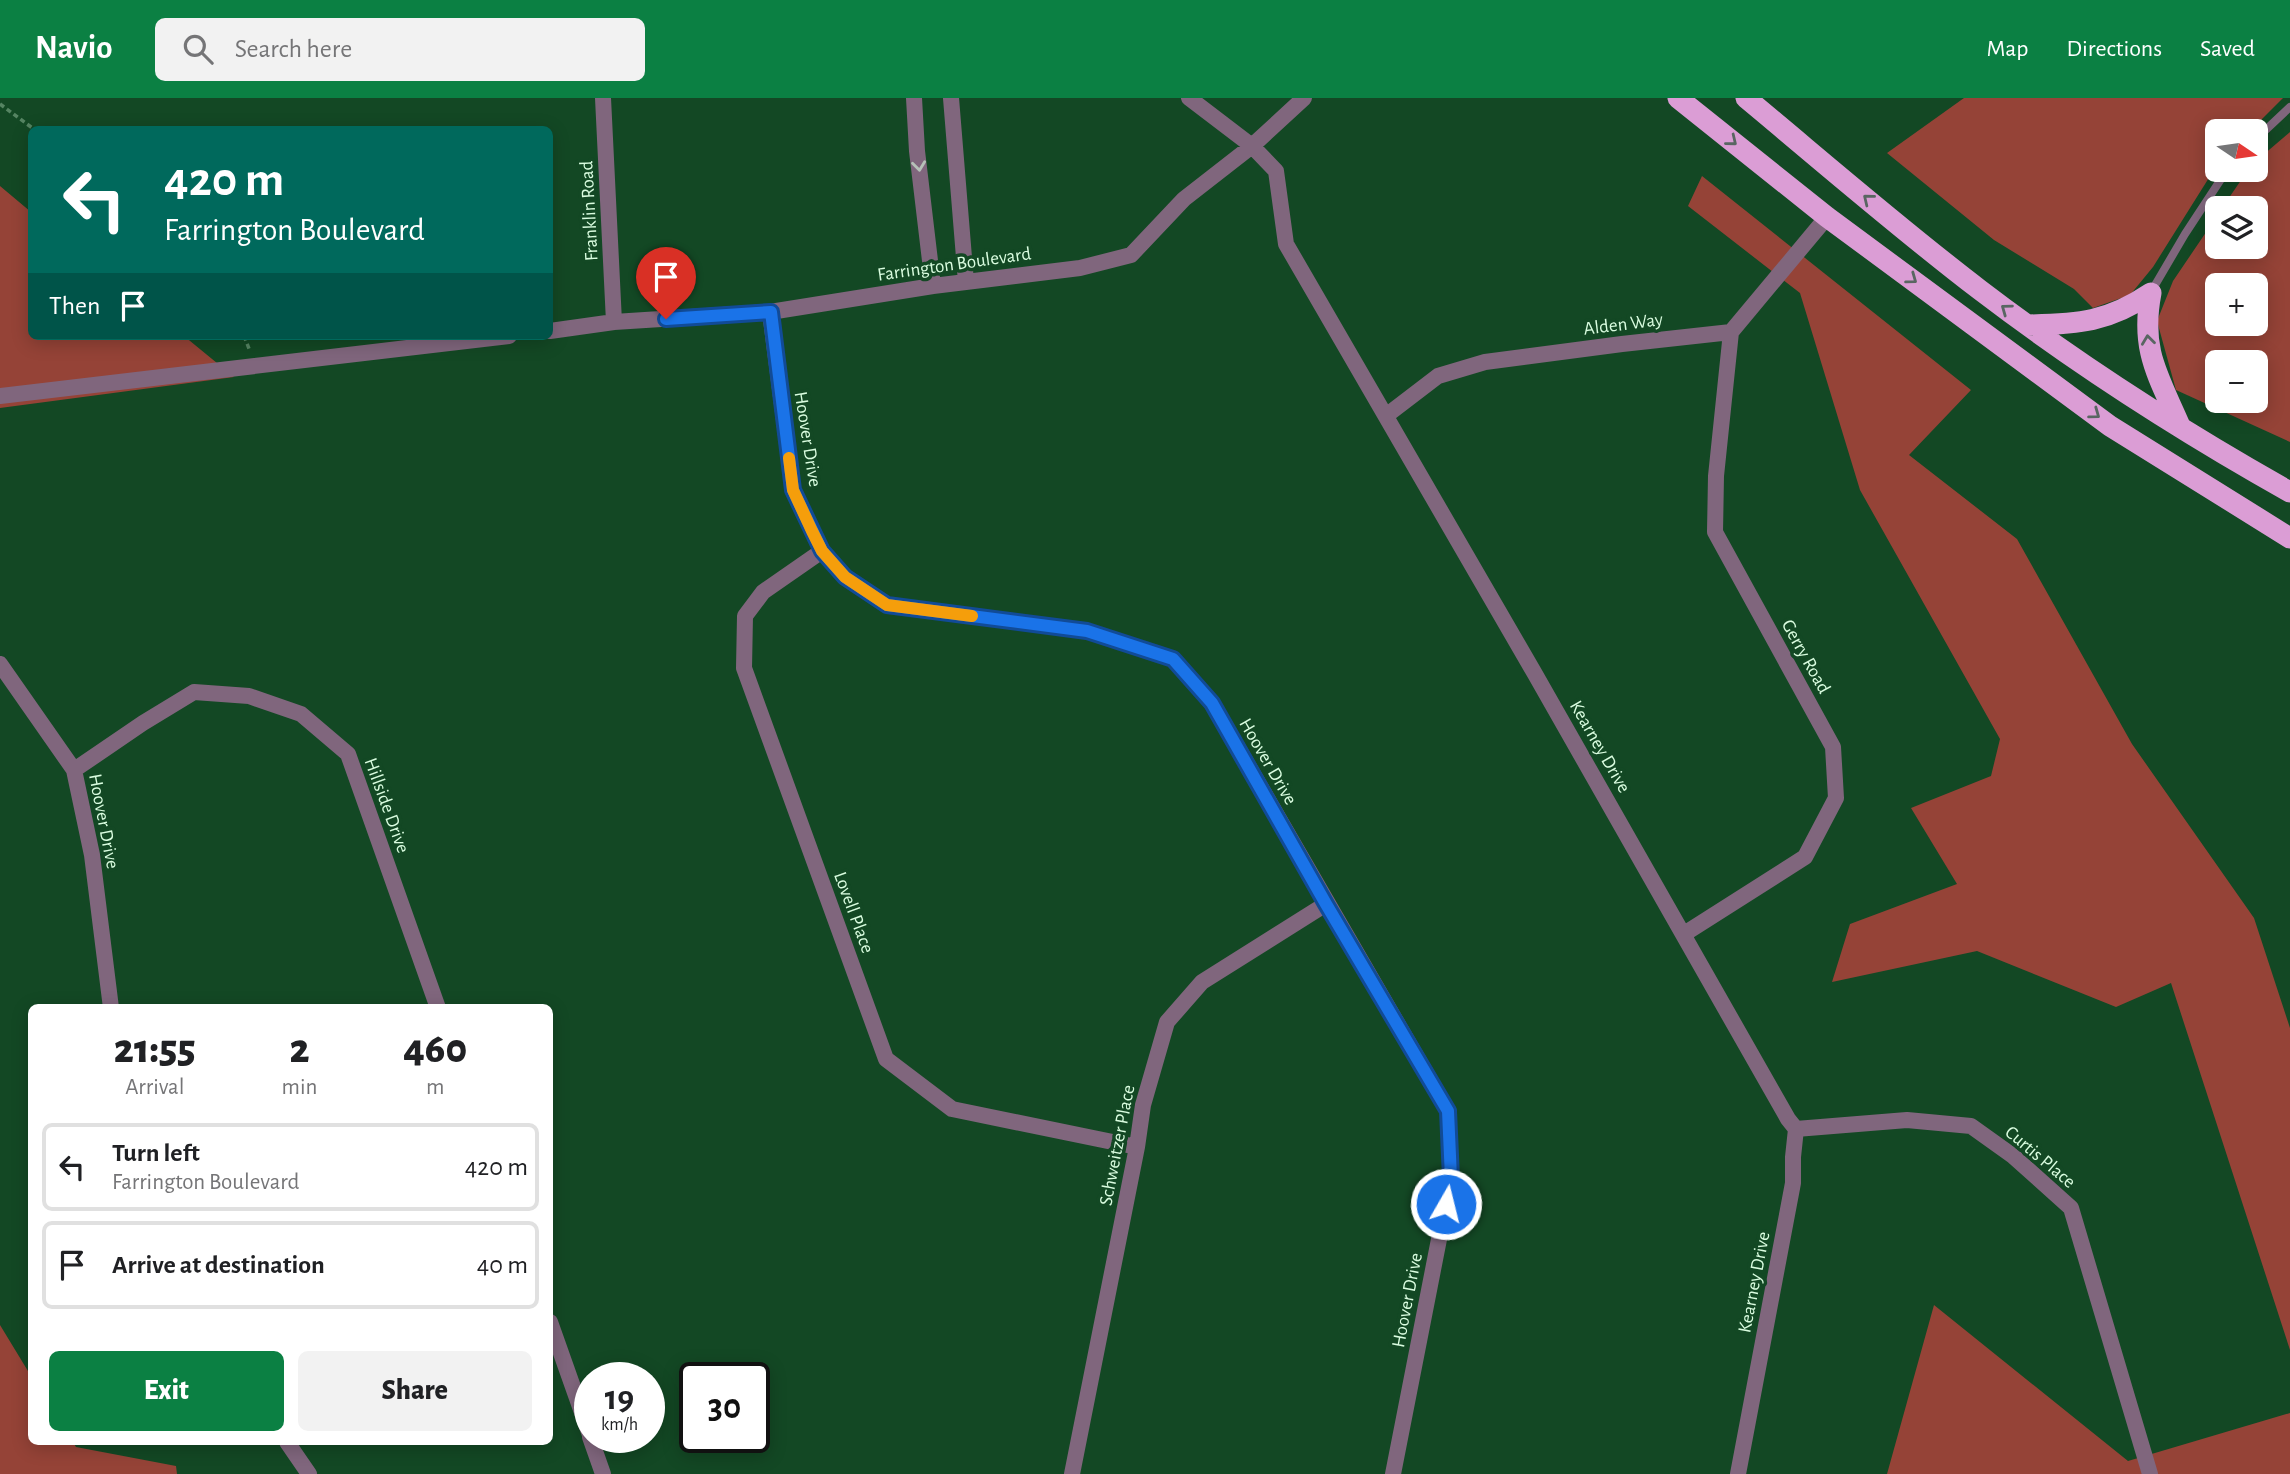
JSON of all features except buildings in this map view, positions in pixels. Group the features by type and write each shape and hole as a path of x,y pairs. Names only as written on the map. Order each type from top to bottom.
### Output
{"highway":[{"path":"1678,98 1827,217 2110,426 2290,538"},
{"path":"1746,98 1978,289 2028,326 2205,442 2290,492"},
{"path":"2028,326 2094,320 2121,312 2151,293"},
{"path":"2151,293 2146,326 2150,355 2180,426"},
{"path":"2205,442 2290,474"}],"street":[{"name":"Franklin Road","path":"603,98 614,322"},
{"path":"914,98 917,151 933,286"},
{"path":"951,98 967,282"},
{"name":"Kearney Drive","path":"1189,98 1252,146 1276,171 1286,244 1387,415 1796,1129 1793,1183 1738,1474"},
{"name":"Farrington Boulevard","path":"553,331 614,322 771,312 933,286 1080,268 1131,255 1184,199 1252,146 1304,98"},
{"path":"1731,332 1827,217"},
{"name":"Hoover Drive","path":"771,312 793,490 822,551 845,577 887,605 1087,631 1173,659 1212,703 1448,1111 1451,1178 1393,1474"},
{"name":"Alden Way","path":"1387,415 1438,376 1485,362 1731,332"},
{"name":"Gerry Road","path":"1684,934 1805,857 1836,798 1833,747 1715,532 1716,476 1731,332"},
{"path":"0,396 475,340"},
{"name":"Lovell Place","path":"822,551 762,592 745,616 744,668 886,1059 952,1109 1137,1146"},
{"name":"Hoover Drive","path":"0,664 74,770 92,855 111,1004"},
{"name":"Hillside Drive","path":"74,770 194,692 249,696 301,714 348,754 437,1004"},
{"name":"Schweitzer Place","path":"1072,1474 1143,1105 1167,1022 1202,982 1326,904"},
{"name":"Curtis Place","path":"1796,1129 1907,1120 1970,1126 2013,1157 2071,1208 2150,1474"},
{"path":"553,1331 574,1390"},
{"path":"289,1445 309,1474"},
{"path":"596,1453 603,1474"}],"lane":[{"path":"2268,128 2290,107"},
{"path":"2151,293 2219,182"}],"path":[{"path":"0,104 30,126"}],"shaded area":[{"path":"1964,98 2283,98 2262,119 2205,119 2206,182 2153,267 2130,295 2093,308 2074,289 1994,240 1887,153"},
{"path":"2290,132 2290,442 2226,413 2268,413 2268,350 2205,350 2205,403 2176,390 2157,321 2173,281 2205,234 2205,259 2268,259 2268,196 2230,196 2240,182 2268,182 2268,151"},
{"path":"1702,176 1971,390 1909,455 2017,539 2132,744 2254,918 2290,1028 2290,1350 2171,983 2116,1007 1977,951 1832,982 1850,924 1957,884 1911,808 1991,776 2000,739 1860,490 1800,293 1688,206"},
{"path":"0,186 28,209 28,340 189,340 234,377 0,408"},
{"path":"1934,1305 2128,1461 2290,1413 2290,1474 1887,1474"},
{"path":"0,1325 28,1371 28,1445 75,1445 176,1466 177,1474 0,1474"}],"slow traffic":[{"path":"789,458 793,490 812,531 822,551 845,577 887,605 972,616"}],"route":[{"path":"666,319 771,312 793,490 822,551 845,577 887,605 1087,631 1173,659 1212,703 1448,1111 1451,1178 1446,1204"}]}
